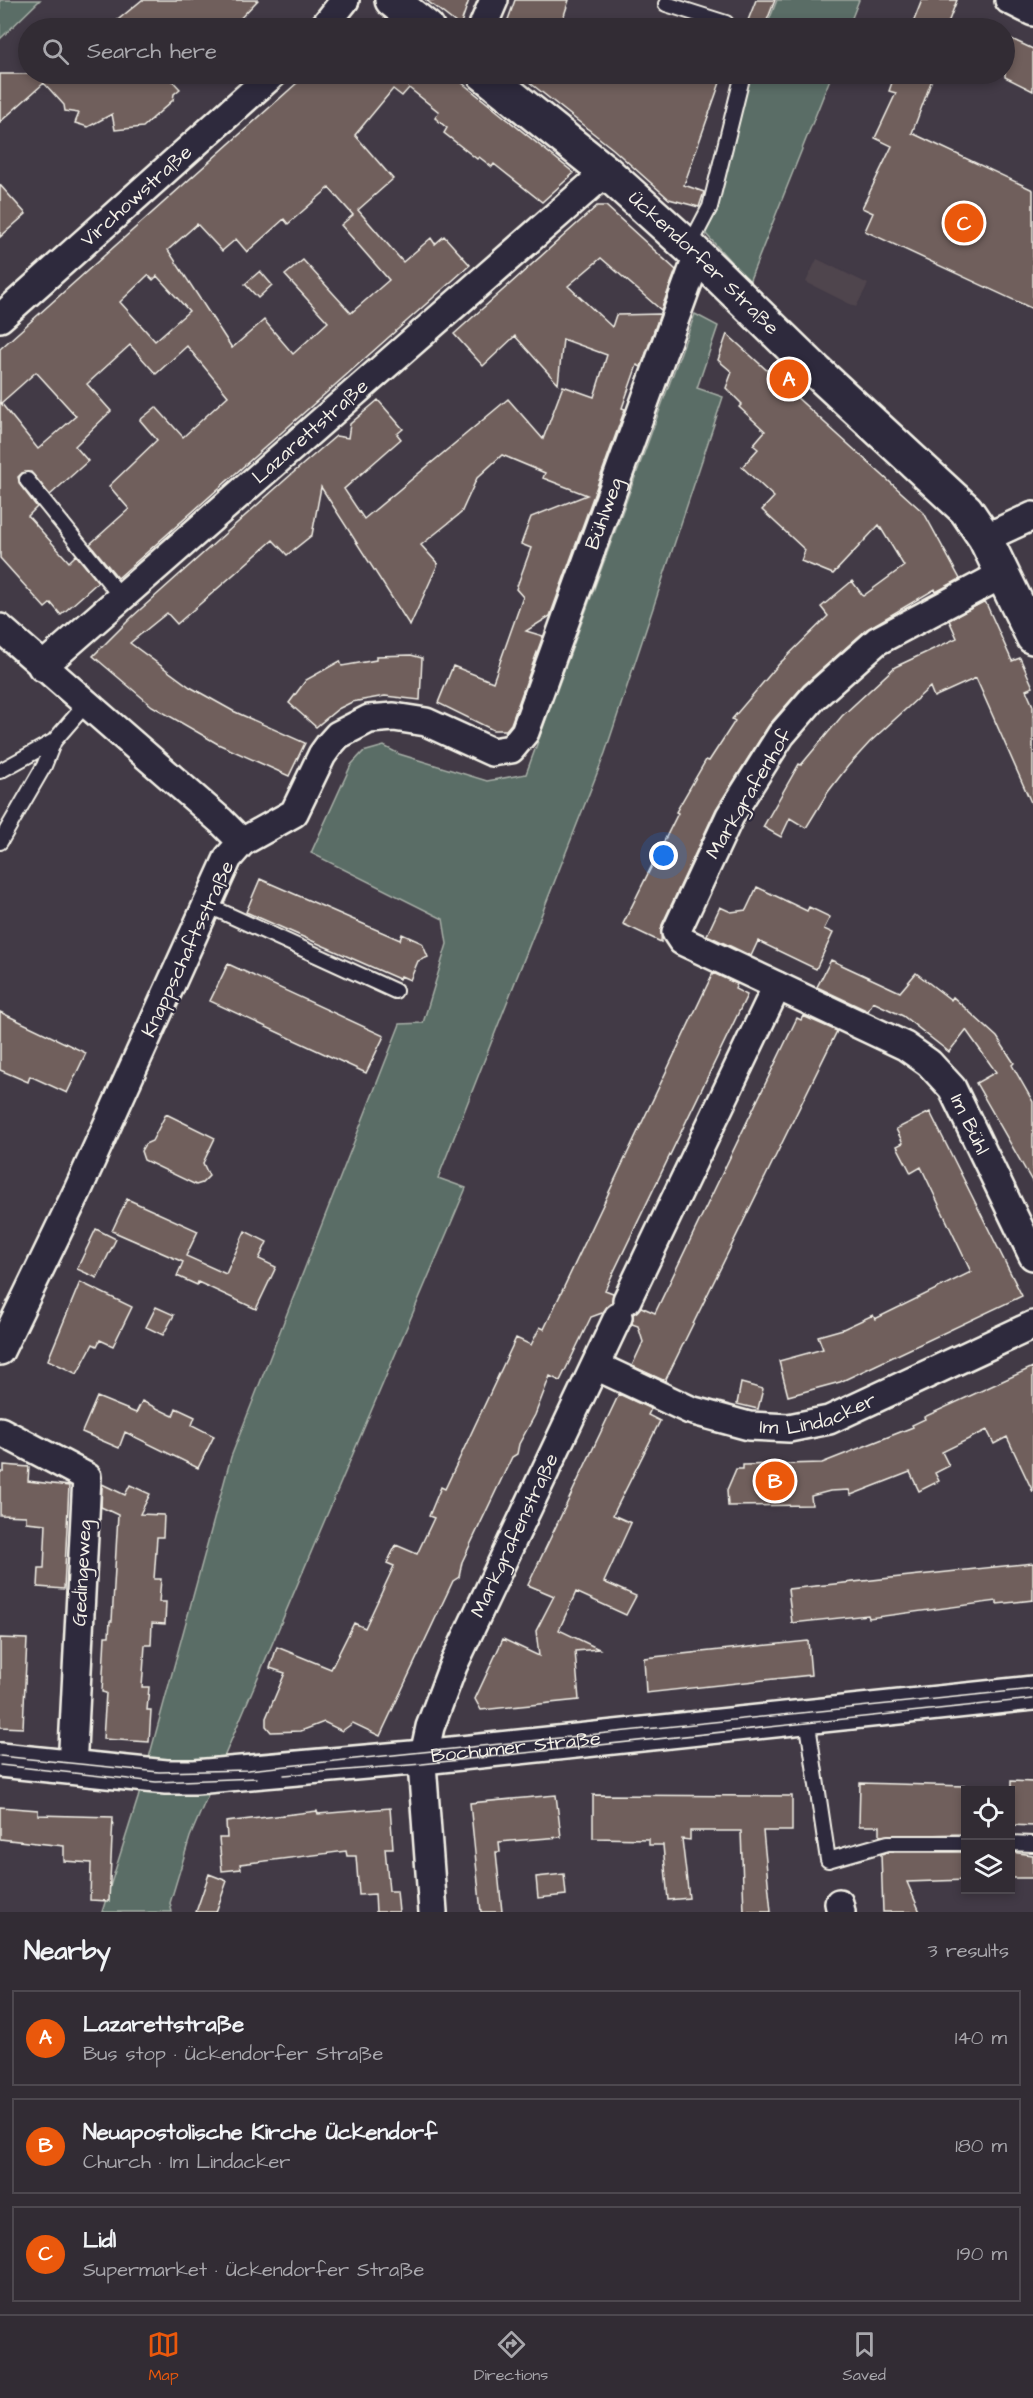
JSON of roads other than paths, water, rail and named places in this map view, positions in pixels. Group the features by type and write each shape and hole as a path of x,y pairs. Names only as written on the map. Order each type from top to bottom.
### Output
{"main road":[{"path":"392,0 415,18"},
{"name":"Ückendorfer Straße","path":"496,84 606,172 694,251 808,364 966,510 985,538 1033,637"},
{"name":"Bochumer Straße","path":"0,1760 165,1777 195,1777 423,1757 1032,1694"}],"street":[{"path":"331,18 345,0"},
{"path":"486,18 494,0"},
{"path":"1009,0 1033,12"},
{"name":"Virchowstraße","path":"0,318 262,84"},
{"name":"Lazarettstraße","path":"42,667 606,172"},
{"name":"Bühlweg","path":"242,842 294,813 322,755 330,744 338,735 369,719 394,717 426,722 492,752 511,749 525,732 694,251"},
{"path":"985,538 1033,516"},
{"name":"Markgrafenhof","path":"869,1028 678,938 677,926 726,824 781,735 814,697 846,666 877,641 1003,573"},
{"name":"Knappschaftsstraße","path":"0,628 221,821 242,842 228,858 77,1192 0,1351"},
{"name":"Markgrafenstraße","path":"423,1757 440,1699 453,1666 777,986"},
{"name":"Im Bühl","path":"869,1028 905,1046 929,1063 952,1088 1033,1256"},
{"name":"Im Lindacker","path":"596,1366 690,1410 749,1426 789,1428 829,1420 1033,1325"},
{"name":"Gedingeweg","path":"0,1431 87,1477 72,1768"},
{"path":"423,1757 434,1912"}],"lane":[{"path":"666,4 710,18"},
{"path":"694,251 710,207 740,84"},
{"path":"27,480 122,598"},
{"path":"0,842 44,766 54,741 86,704"},
{"path":"0,771 54,741"},
{"path":"207,905 396,991"},
{"path":"807,1718 828,1860 888,1843 961,1843"},
{"path":"1015,1843 1033,1844"}],"tram line":[{"path":"0,1756 159,1772 248,1770 1033,1689"},
{"path":"284,1775 422,1764 1033,1699"},
{"path":"0,1765 156,1782 257,1778"}],"place":[{"name":"Lidl","path":"964,223"},
{"name":"Lazarettstraße","path":"789,379"},
{"name":"Neuapostolische Kirche Ückendorf","path":"775,1481"}]}
